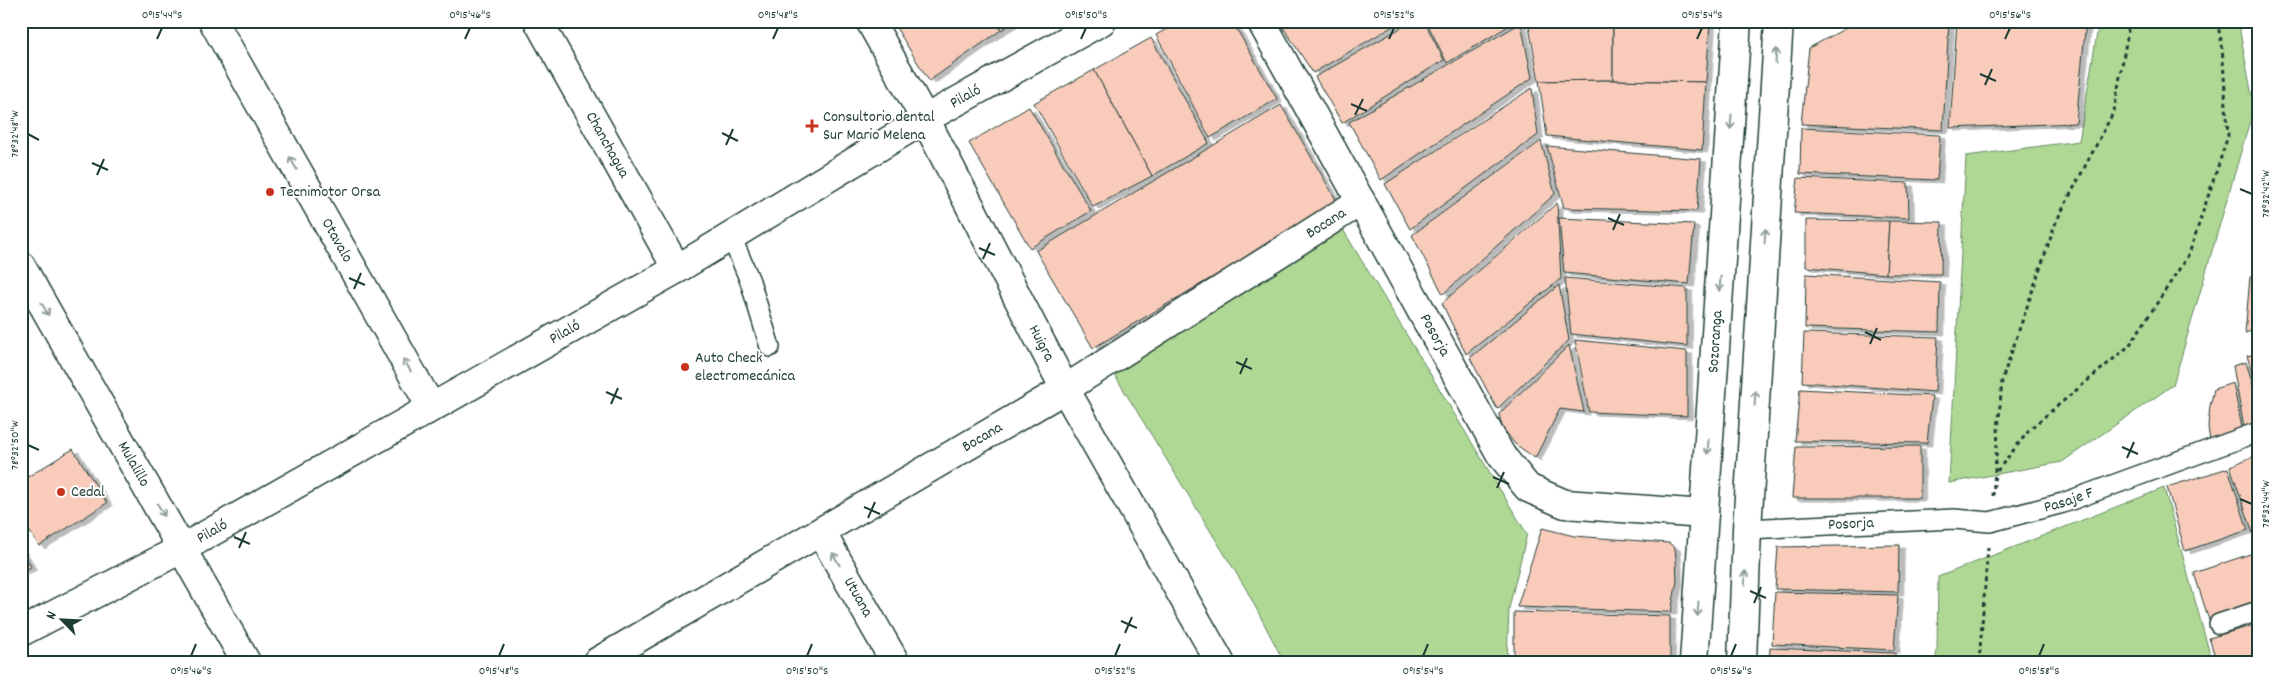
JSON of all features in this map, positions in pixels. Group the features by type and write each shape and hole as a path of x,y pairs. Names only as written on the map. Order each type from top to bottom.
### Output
{"street":[{"name":"Otavalo","path":"212,21 431,408"},
{"name":"Chanchagua","path":"538,21 677,269"},
{"name":"Huigra","path":"870,21 925,119 1065,390 1220,662"},
{"name":"Pilaló","path":"21,632 183,548 677,269 925,119 1102,21"},
{"name":"Posorja","path":"1261,21 1501,454 1528,488 1564,504 1704,514"},
{"name":"Sozoranga","path":"1694,662 1737,21"},
{"path":"1742,662 1748,529 1779,21"},
{"path":"1733,88 1774,93"},
{"name":"Bocana","path":"597,662 1065,390 1361,201"},
{"name":"Mulalillo","path":"21,266 183,548 246,662"},
{"name":"Utuana","path":"821,532 895,662"}],"lane":[{"path":"732,236 750,281 770,347"},
{"name":"Pasaje F","path":"1954,519 1990,522 2063,503 2258,432"},
{"name":"Posorja","path":"1748,529 1954,519"},
{"path":"2219,624 2258,611"}],"path":[{"path":"1979,662 2002,380 2056,222 2114,111 2128,32 2126,21"},
{"path":"1996,472 2031,428 2129,346 2189,254 2228,136 2222,46 2216,21"}],"green space":[{"path":"2099,21 2238,21 2254,107 2173,385 2062,462 1949,483 1966,156 2079,141"},
{"path":"1339,223 1527,534 1509,608 1507,662 1284,662 1246,589 1109,366"},
{"path":"2164,488 2212,662 1935,662 1937,651 1938,577"}],"building":[{"path":"892,21 996,21 1001,30 929,81"},
{"path":"997,21 1016,21 1001,30"},
{"path":"1180,21 1232,21 1277,99 1210,138 1156,35"},
{"path":"1286,21 1402,21 1313,73 1281,24"},
{"path":"1413,21 1424,21 1444,60 1342,123 1315,77"},
{"path":"1426,21 1517,21 1447,63"},
{"path":"1528,21 1613,21 1613,80 1539,81"},
{"path":"1613,21 1710,22 1706,82 1613,80"},
{"path":"1859,21 1949,21 1943,130 1801,124 1809,48"},
{"path":"1957,21 2086,21 2076,123 1950,128"},
{"path":"1521,23 1532,78 1381,180 1349,122"},
{"path":"1151,38 1209,143 1152,176 1094,70"},
{"path":"1094,70 1152,176 1093,207 1034,103"},
{"path":"1539,81 1706,82 1702,150 1547,136"},
{"path":"1532,88 1538,135 1410,229 1385,184"},
{"path":"1281,105 1338,203 1093,348 1036,251"},
{"path":"1029,107 1091,211 1030,248 969,143"},
{"path":"1801,128 1940,135 1937,180 1800,174"},
{"path":"1541,141 1555,194 1443,294 1412,235"},
{"path":"1547,146 1701,159 1697,211 1564,208"},
{"path":"1798,178 1908,183 1909,218 1794,213"},
{"path":"1557,203 1561,279 1466,354 1442,303"},
{"path":"1559,218 1694,224 1689,284 1564,273"},
{"path":"1806,220 1889,221 1886,274 1806,267"},
{"path":"1889,221 1942,222 1941,274 1886,274"},
{"path":"1806,274 1940,282 1939,332 1805,328"},
{"path":"2258,276 2258,329 2245,333 2250,277"},
{"path":"1565,278 1687,288 1687,346 1571,334"},
{"path":"1559,285 1569,340 1497,409 1470,358"},
{"path":"1804,333 1938,337 1935,392 1802,382"},
{"path":"1575,340 1687,351 1687,416 1589,412"},
{"path":"1569,345 1584,412 1560,409 1535,458 1515,444 1502,427 1499,414"},
{"path":"2258,353 2258,391 2247,356"},
{"path":"2246,362 2258,402 2258,426 2244,428 2233,366"},
{"path":"2233,383 2242,428 2210,442 2208,426 2214,389"},
{"path":"1800,389 1932,396 1927,443 1795,441"},
{"path":"1920,446 1920,498 1792,498 1796,447"},
{"name":"Cedal","path":"73,449 107,503 39,546 21,518 21,481"},
{"path":"2257,455 2258,532 2253,533 2230,466"},
{"path":"2228,468 2248,530 2185,551 2167,487"},
{"path":"1542,528 1574,536 1669,543 1675,548 1677,581 1671,612 1517,607"},
{"path":"1899,545 1898,592 1775,589 1778,547"},
{"path":"21,548 31,567 21,572"},
{"path":"2256,552 2258,557 2258,603 2209,620 2194,573"},
{"path":"1775,592 1898,595 1894,650 1772,644"},
{"path":"1514,612 1670,616 1670,662 1514,662"},
{"path":"2258,624 2258,662 2217,662 2209,638"},
{"path":"1770,648 1895,653 1895,662 1769,662"}],"place":[{"name":"Consultorio dental Sur Mario Melena","path":"812,126"},
{"name":"Tecnimotor Orsa","path":"270,192"},
{"name":"Auto Check electromecánica","path":"685,367"},
{"name":"Cedal","path":"61,492"}]}
